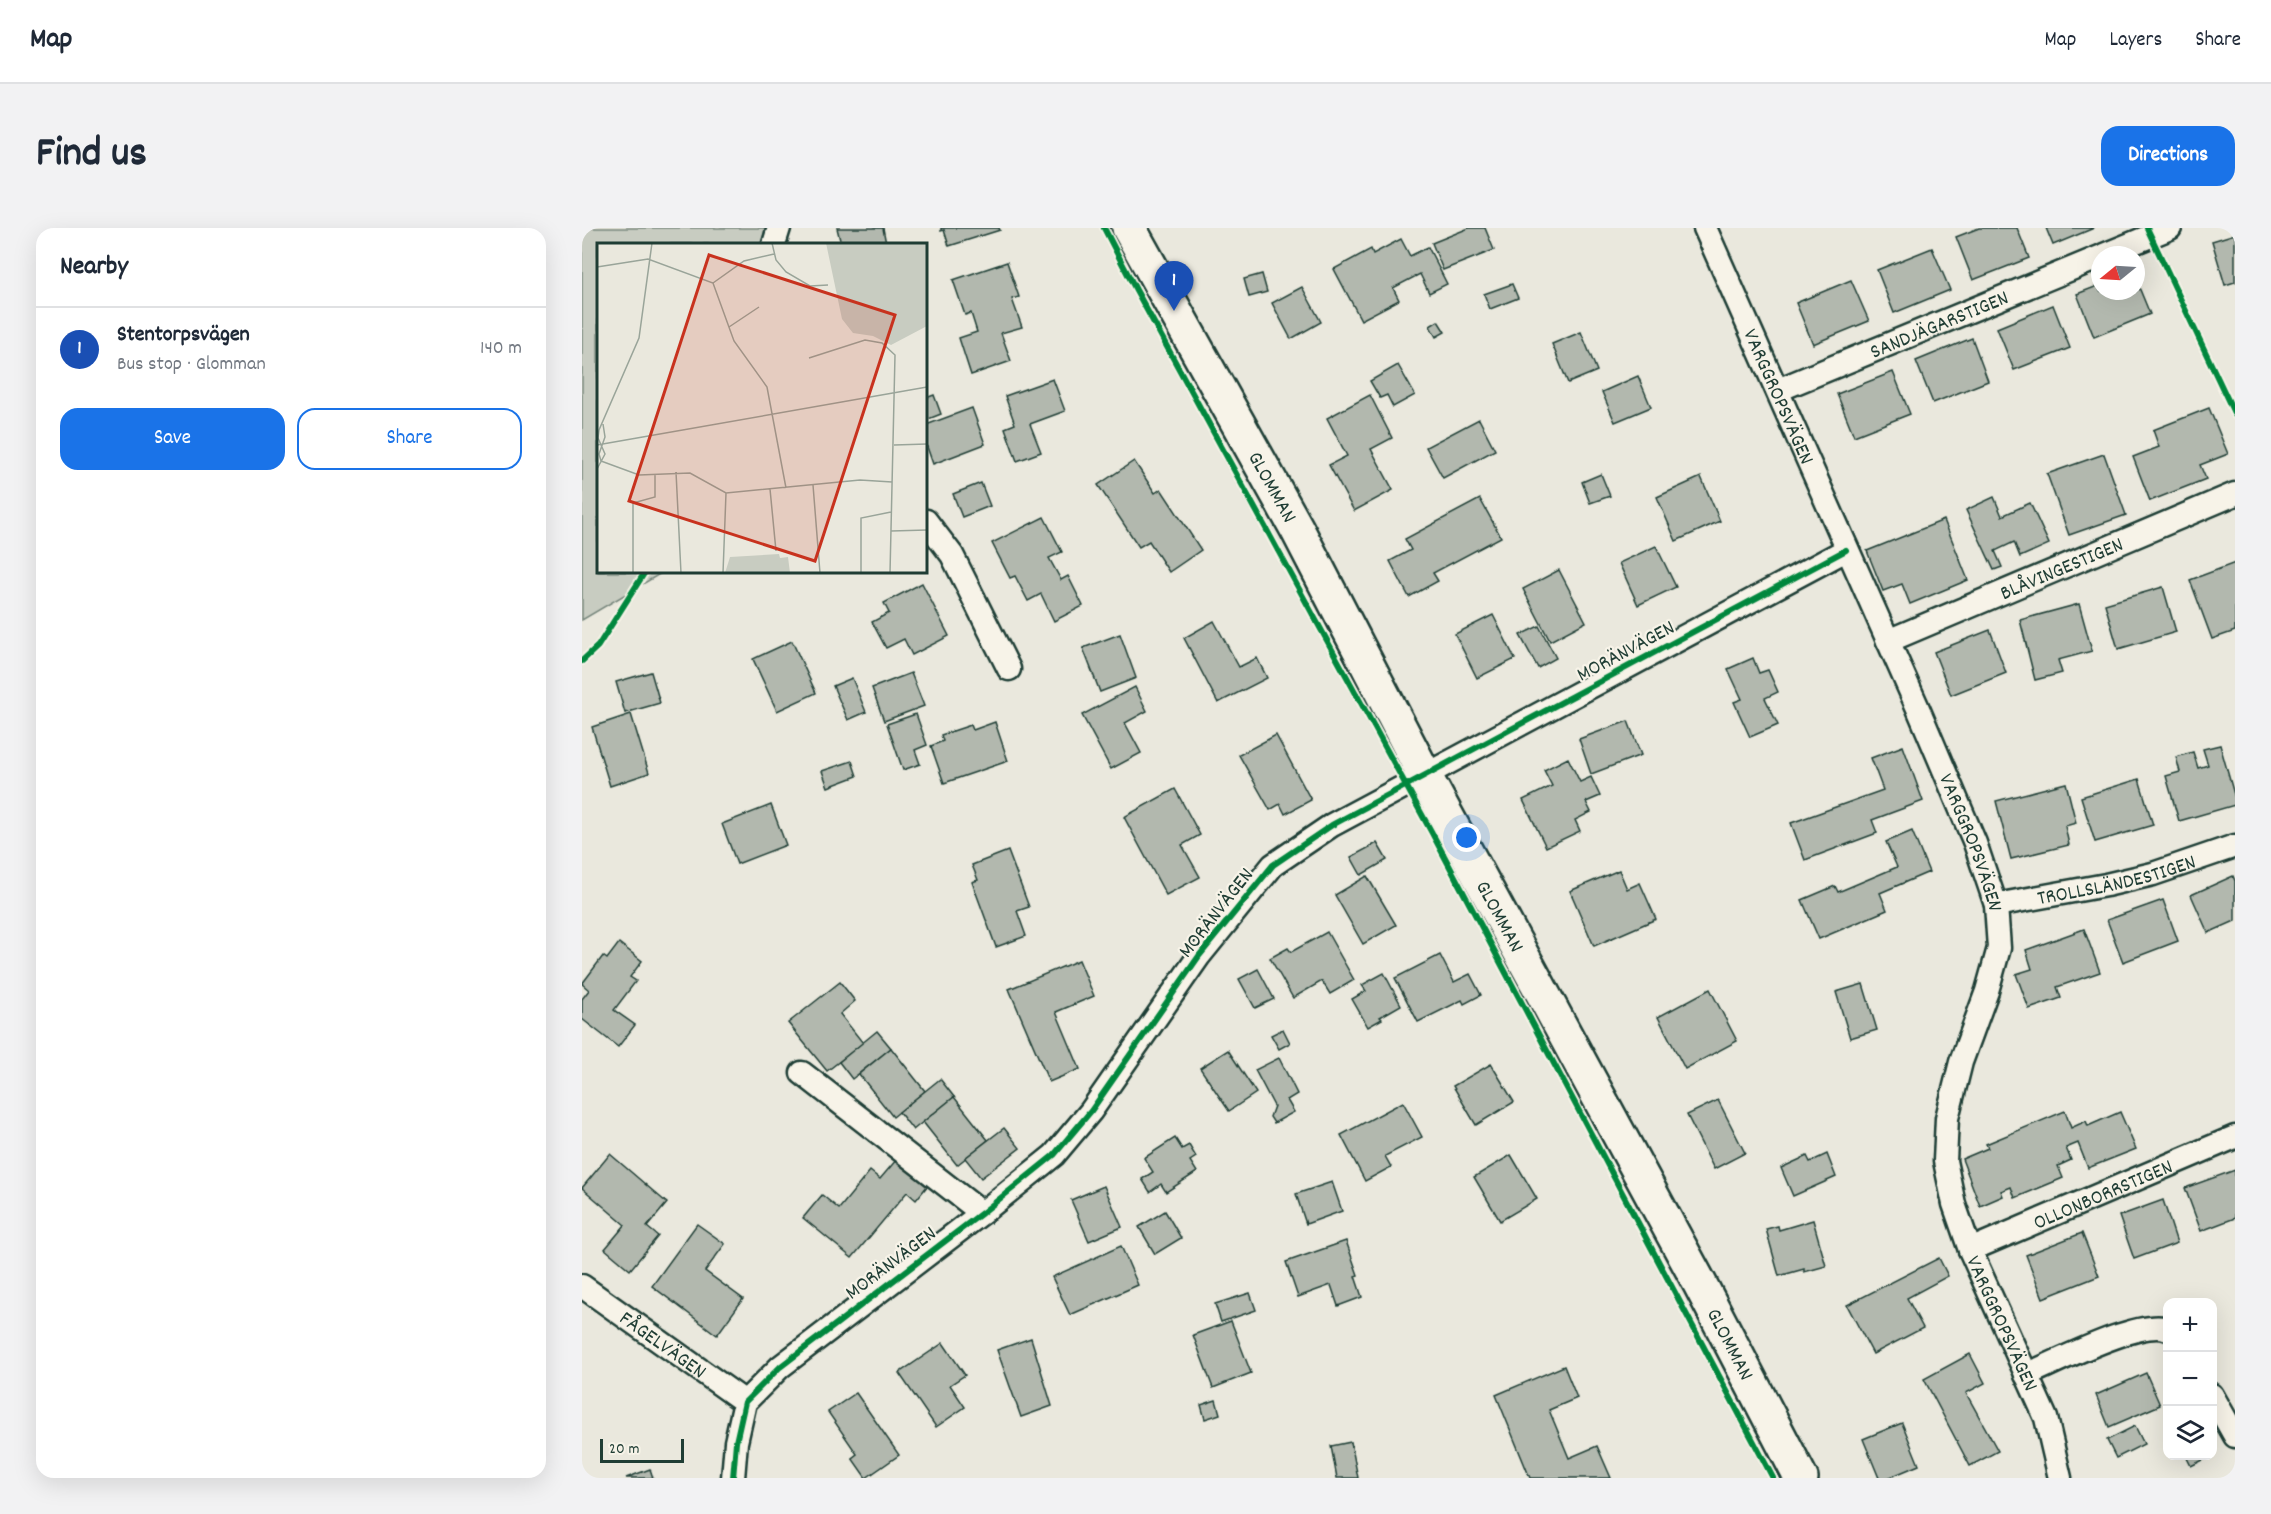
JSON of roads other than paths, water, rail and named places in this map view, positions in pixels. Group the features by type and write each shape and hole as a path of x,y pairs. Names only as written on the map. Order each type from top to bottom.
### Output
{"street":[{"path":"774,243 779,228"},
{"name":"GLOMMAN","path":"1129,228 1297,530 1425,776 1700,1284 1801,1478"},
{"name":"VARGGROPSVÄGEN","path":"1705,228 1975,843 1996,905 1999,948 1987,992 1961,1062 1947,1118 1945,1161 1954,1204 1970,1250 2046,1418 2060,1478"},
{"path":"2126,246 2170,228"},
{"name":"SANDJÄGARSTIGEN","path":"1778,390 2091,261"},
{"name":"BLÅVINGESTIGEN","path":"1888,641 2235,494"},
{"path":"927,522 952,555 1009,669"},
{"name":"MORÄNVÄGEN","path":"745,1402 780,1367 982,1214 1054,1155 1091,1111 1199,956 1273,865 1332,825 1846,550"},
{"name":"TROLLSLÄNDESTIGEN","path":"1996,905 2154,874 2235,846"},
{"path":"802,1073 982,1214"},
{"name":"OLLONBORRSTIGEN","path":"1970,1250 2235,1137"},
{"name":"FÅGELVÄGEN","path":"582,1286 745,1402"},
{"path":"2026,1375 2132,1330 2163,1327"},
{"path":"734,1478 736,1442 745,1402"},
{"path":"2217,1404 2235,1436"}],"place":[{"name":"Stentorpsvägen","path":"1174,311"}]}
